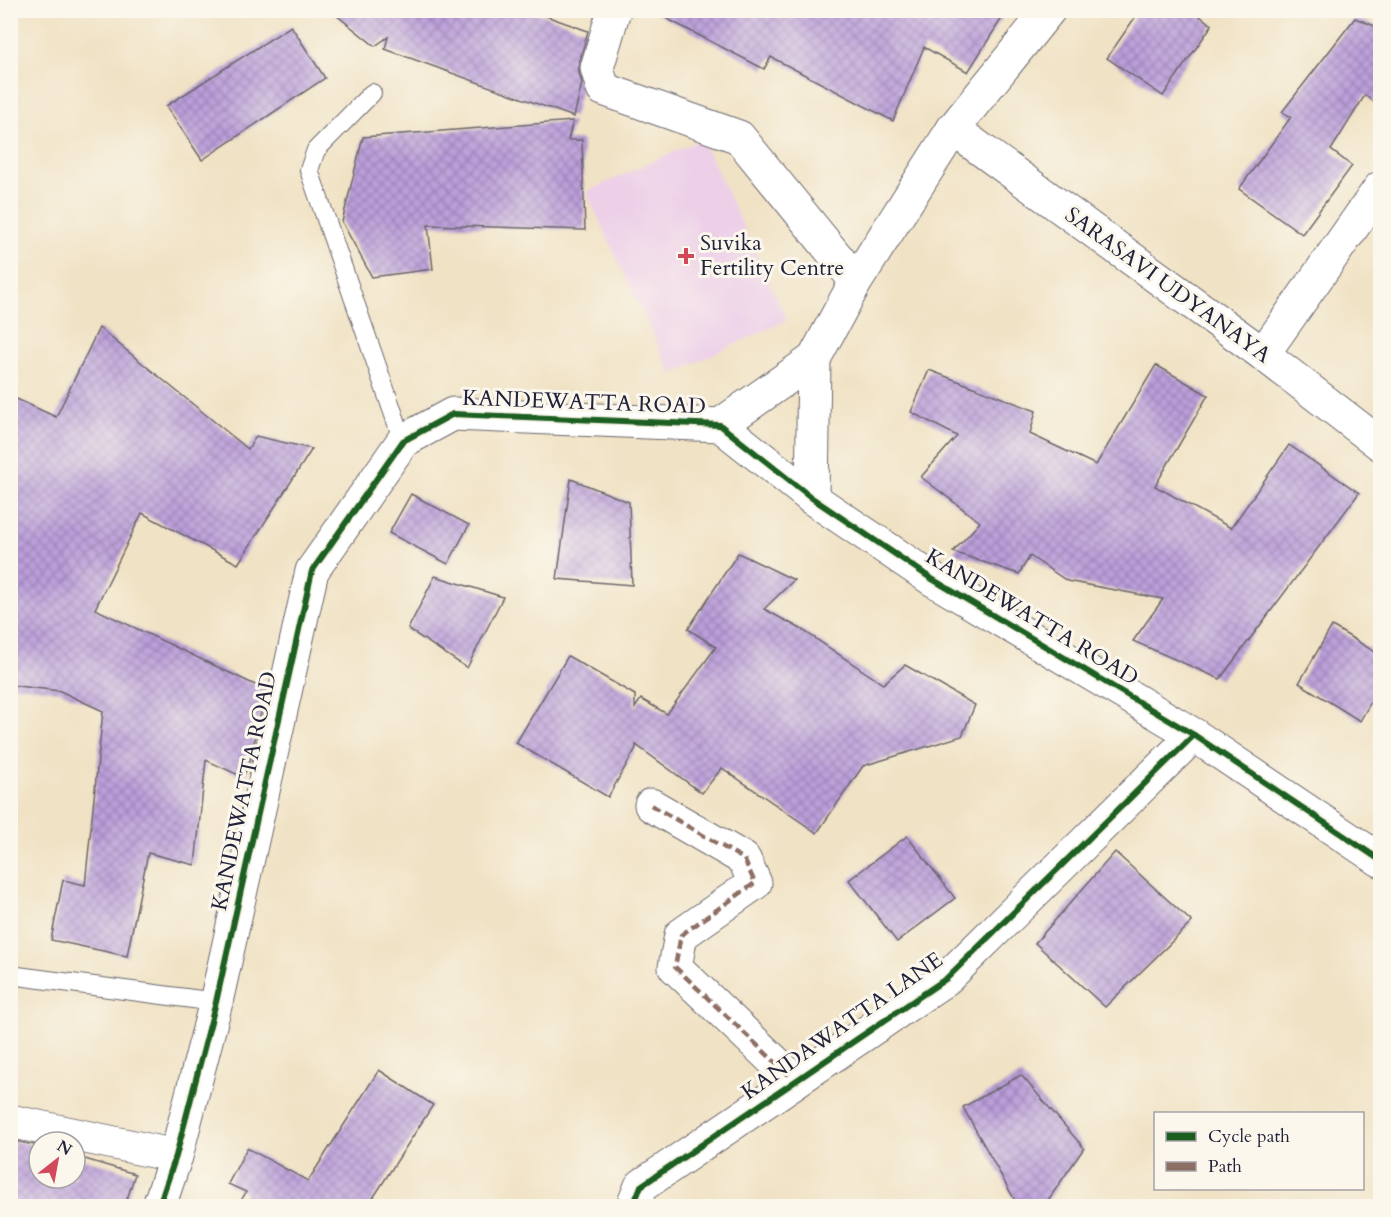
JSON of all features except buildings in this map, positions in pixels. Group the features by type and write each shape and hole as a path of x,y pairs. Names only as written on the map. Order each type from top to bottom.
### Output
{"street":[{"path":"614,10 597,68 603,89 739,137 856,281"},
{"path":"812,498 814,359 856,281 953,129 1048,10"},
{"name":"SARASAVI UDYANAYA","path":"953,129 1263,354 1380,444"},
{"path":"1263,354 1380,188"},
{"name":"KANDEWATTA ROAD","path":"720,425 814,359"},
{"name":"KANDEWATTA ROAD","path":"159,1206 176,1156 216,1002 312,571 403,441 453,414 720,425 812,498 932,579 1194,735 1380,860"},
{"name":"KANDAWATTA LANE","path":"633,1206 640,1186 947,978 1194,735"},
{"path":"651,804 744,859 755,883 681,935 675,967 795,1081"},
{"path":"10,1121 176,1156"}],"lane":[{"path":"372,93 316,150 309,170 403,441"},
{"path":"10,975 216,1002"}],"shaded area":[{"name":"Suvika Fertility Centre","path":"702,139 787,320 671,374 586,192"}],"marked path":[{"path":"651,805 744,859 755,883 681,935 675,967 795,1081"}],"cycle path":[{"path":"159,1206 176,1156 216,1002 312,571 403,441 453,414 720,425 812,498 932,579 1194,735 1380,860"},
{"path":"633,1206 641,1186 947,978 1194,735"}],"place":[{"name":"Suvika Fertility Centre","path":"686,256"}]}
